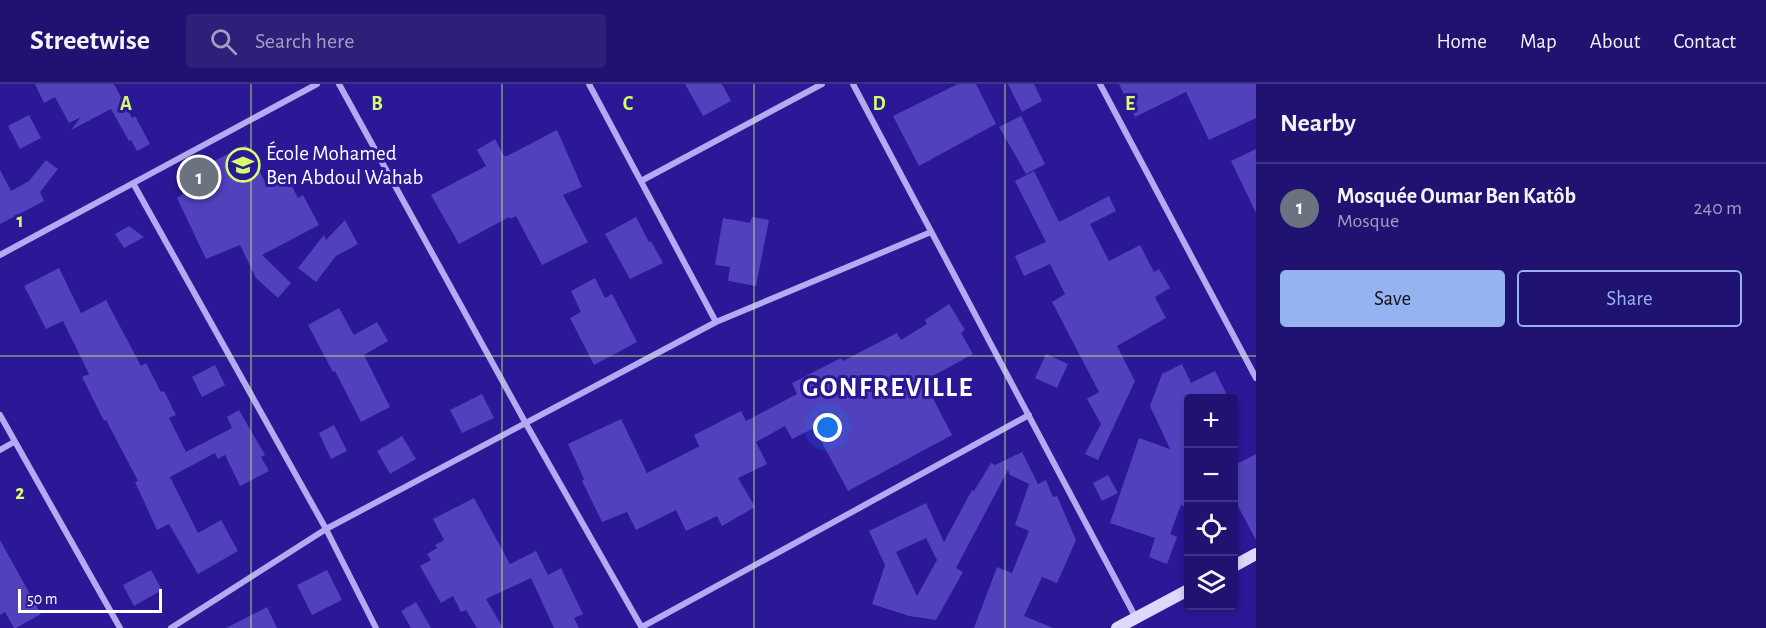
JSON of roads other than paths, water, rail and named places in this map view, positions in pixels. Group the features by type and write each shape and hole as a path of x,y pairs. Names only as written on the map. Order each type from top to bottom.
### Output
{"street":[{"path":"0,255 317,84"},
{"path":"339,84 525,422 642,627 1029,415"},
{"path":"590,84 716,322"},
{"path":"641,181 822,84"},
{"path":"853,84 1136,618"},
{"path":"1100,84 1256,378"},
{"path":"133,183 327,530 376,628"},
{"path":"171,628 327,530 525,422 716,322 931,232"},
{"path":"0,415 120,628"},
{"path":"0,450 14,442"},
{"path":"1238,563 1256,554"},
{"path":"1118,628 1184,592"}],"place":[{"name":"École Mohamed Ben Abdoul Wahab","path":"243,165"},
{"name":"Mosquée Oumar Ben Katôb","path":"199,177"}],"district":[{"name":"GONFREVILLE","path":"888,387"}]}
